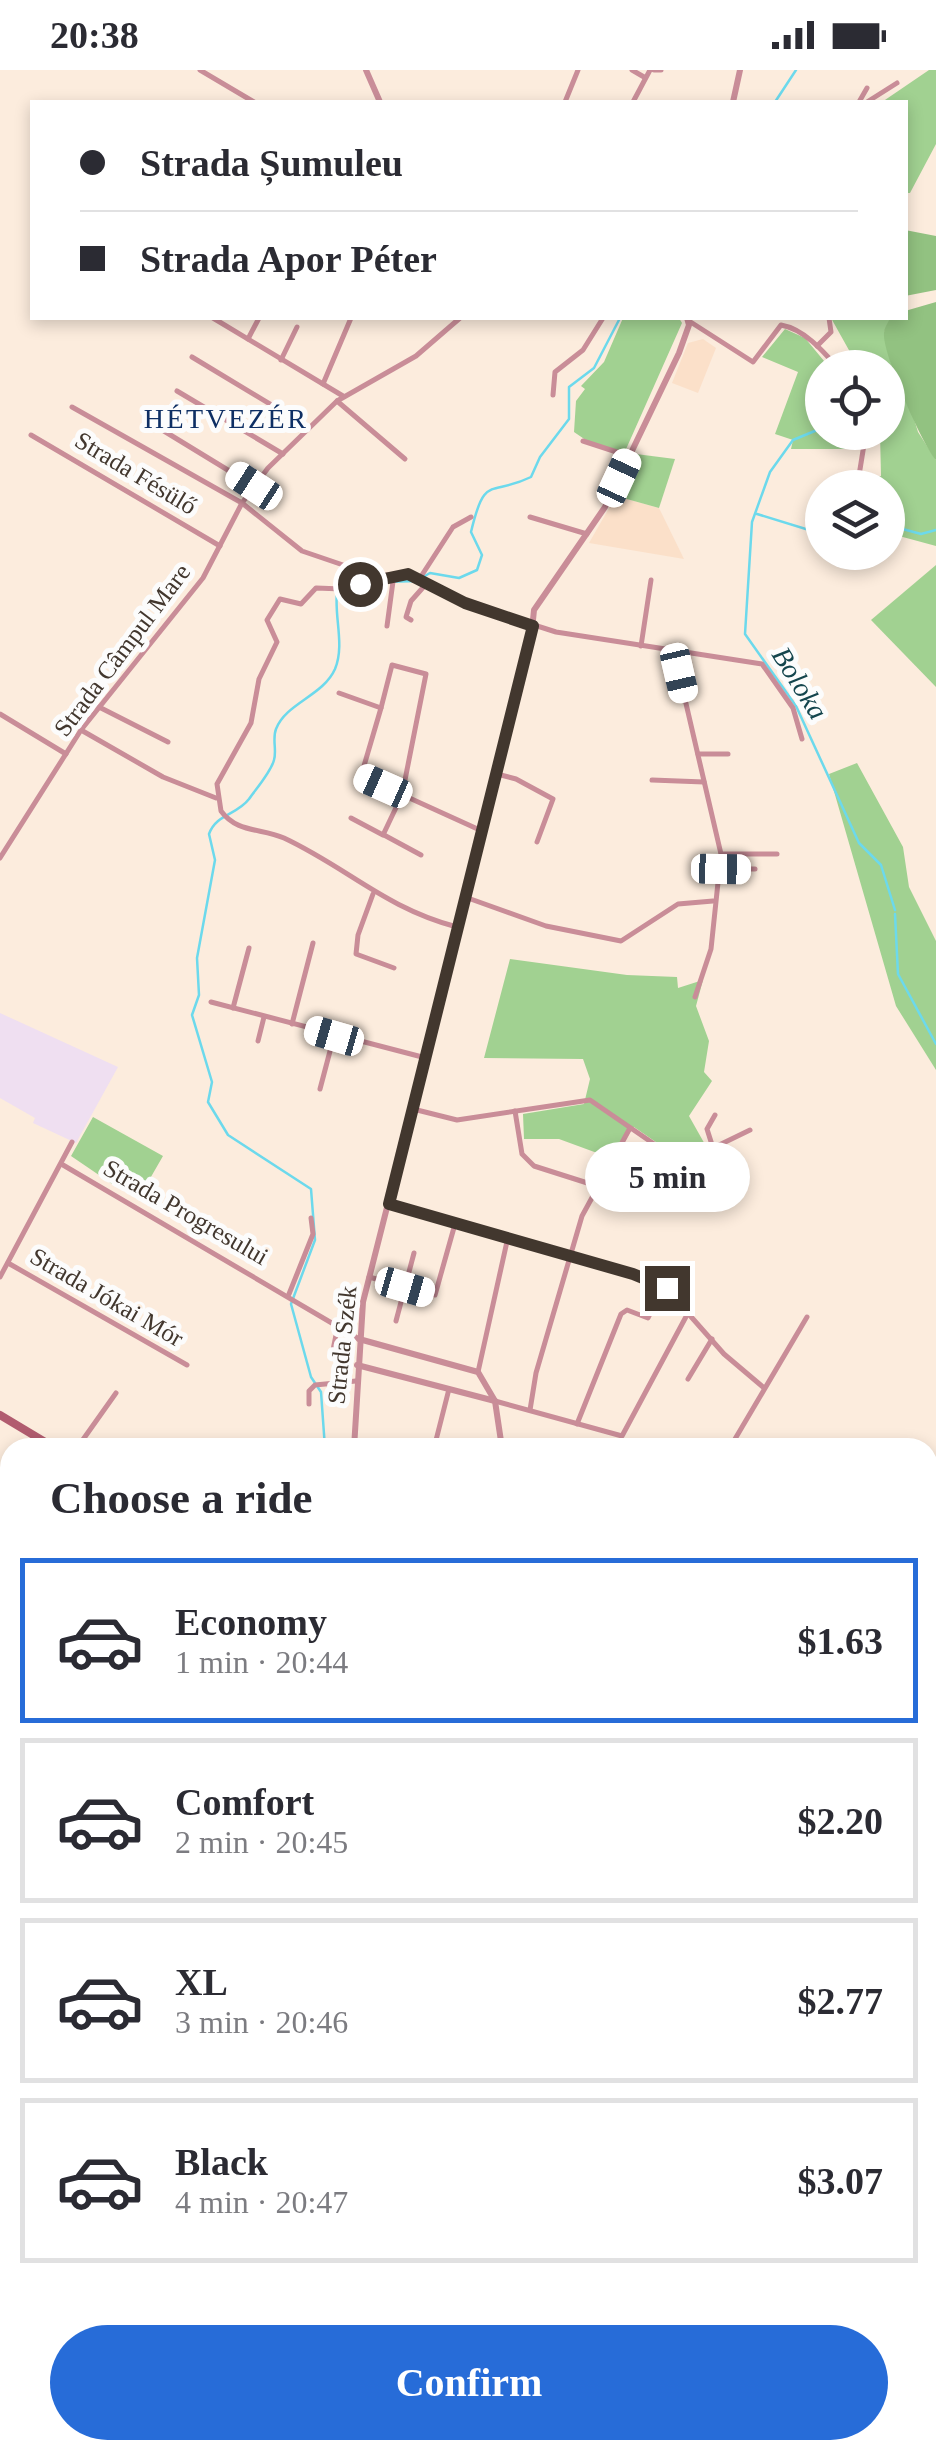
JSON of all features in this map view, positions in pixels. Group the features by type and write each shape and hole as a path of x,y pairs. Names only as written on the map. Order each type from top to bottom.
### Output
{"main road":[{"path":"0,1415 38,1438"}],"street":[{"path":"200,70 251,100"},
{"path":"366,70 379,100"},
{"path":"566,100 578,70"},
{"path":"632,70 644,77"},
{"path":"634,100 644,77 655,70"},
{"path":"733,100 740,70"},
{"path":"871,100 897,83"},
{"path":"860,100 867,88"},
{"path":"216,320 323,384 405,459"},
{"path":"248,339 258,320"},
{"path":"323,384 350,320"},
{"name":"Strada Câmpul Mare","path":"0,858 81,730 203,578 254,486 340,398 406,362 458,320"},
{"path":"553,395 556,372 569,356 583,350 602,320"},
{"path":"688,320 753,362 782,320"},
{"name":"Strada Szék","path":"354,1438 359,1338 370,1277 497,774 534,610 587,534 629,456 685,340 688,320"},
{"path":"817,346 831,332 829,320"},
{"path":"780,326 821,350"},
{"path":"281,360 297,327"},
{"path":"192,357 308,427"},
{"path":"177,391 283,454"},
{"path":"72,407 242,504 302,551 349,567 360,584"},
{"path":"159,428 254,486"},
{"name":"Strada Fésülő","path":"30,435 220,546"},
{"path":"583,441 629,456"},
{"path":"419,578 453,527 471,516"},
{"path":"530,517 587,534"},
{"path":"387,626 393,578"},
{"path":"457,928 404,911 292,842 225,816 216,798 219,778 251,722 259,679 277,646 266,625 276,602 284,598 302,604 316,588 419,578 465,603 533,626 641,647 762,664 794,708 802,739"},
{"path":"641,647 651,580"},
{"path":"410,620 406,617 409,604 427,582"},
{"path":"674,652 721,854 711,948 694,997"},
{"path":"383,835 402,795 426,674 392,665 374,740 360,773 402,795 482,832"},
{"path":"338,693 381,708"},
{"path":"99,707 168,742"},
{"path":"0,714 67,754"},
{"path":"81,730 163,777 216,798"},
{"path":"698,754 728,754"},
{"path":"497,774 516,779 553,799 537,842"},
{"path":"652,780 704,782"},
{"path":"351,818 421,854"},
{"path":"721,854 777,854"},
{"path":"721,869 755,870"},
{"path":"374,894 356,942 356,954 394,968"},
{"path":"465,897 546,926 621,941 678,904 713,902"},
{"path":"292,1024 313,943"},
{"path":"233,1008 249,948"},
{"path":"211,1002 426,1058"},
{"path":"258,1041 264,1016"},
{"path":"320,1089 334,1036"},
{"path":"413,1110 457,1120 590,1100 690,1168 714,1148 750,1130"},
{"path":"515,1112 528,1161 666,1208"},
{"path":"714,1148 706,1129 715,1115"},
{"path":"530,1410 582,1216 630,1128"},
{"path":"0,1276 72,1142"},
{"name":"Strada Progresului","path":"63,1165 359,1338"},
{"path":"389,1204 664,1286 763,1388"},
{"name":"Strada Progresului","path":"291,1296 313,1234 312,1218"},
{"path":"370,1277 435,1295 455,1223"},
{"path":"478,1372 508,1237"},
{"path":"396,1321 414,1253"},
{"name":"Strada Jókai Mór","path":"8,1263 187,1364"},
{"path":"578,1424 621,1314 627,1310 648,1318 664,1286"},
{"path":"357,1365 622,1436 688,1313"},
{"path":"735,1438 806,1318"},
{"path":"333,1350 338,1326"},
{"path":"359,1338 478,1372 496,1401 501,1438"},
{"path":"688,1379 712,1339"},
{"path":"309,1404 309,1392 315,1386 356,1381"},
{"path":"437,1438 449,1389"},
{"path":"84,1438 116,1393"}],"shaded area":[{"path":"703,339 716,348 698,393 672,383 688,343"},
{"path":"616,496 659,508 684,559 589,543"},
{"path":"0,1013 118,1067 76,1143 33,1123 35,1118 0,1098"}],"green space":[{"path":"929,70 936,70 936,144 910,193 908,100 885,100"},
{"path":"908,231 936,236 936,290 908,295"},
{"path":"936,302 936,460 905,400 905,350 887,350 885,344 889,320 908,320 908,310"},
{"path":"622,320 682,323 623,456 596,447 574,432 576,401 585,389 581,386 604,362"},
{"path":"832,320 891,320 884,332 888,350 849,350"},
{"path":"785,329 805,338 815,350 805,350 805,449 791,449 793,440 775,434 798,372 762,357"},
{"path":"905,391 918,432 936,460 936,546 905,538 905,470 881,470 880,450 905,450"},
{"path":"636,454 675,459 659,508 616,496"},
{"path":"936,565 936,687 871,620"},
{"path":"857,763 903,847 909,887 936,941 936,1070 896,1006 829,774"},
{"path":"510,959 627,975 677,977 678,988 703,980 696,1006 709,1041 704,1072 712,1081 689,1116 707,1148 685,1162 634,1127 608,1157 559,1139 524,1139 523,1114 584,1104 590,1079 583,1059 484,1058"},
{"path":"93,1117 163,1156 144,1189 124,1179 118,1188 71,1156"}],"waterway":[{"path":"776,100 796,70"},
{"path":"423,577 430,573 459,578 477,570 482,555 471,532 481,501 491,490 531,477 540,457 569,419 569,387 594,368 619,320"},
{"name":"Boloka","path":"805,435 793,440 770,472 752,522 745,634 796,706 859,843 881,865 895,910"},
{"path":"757,514 805,529"},
{"path":"905,530 921,534 936,530"},
{"path":"324,1438 321,1392 311,1377 291,1304 315,1240 311,1189 228,1135 208,1102 212,1082 192,1015 199,995 197,958 215,860 209,834 217,822 244,804 267,775 274,760 275,733 281,720 322,686 335,669 339,650 337,592 384,582 417,581"},
{"name":"Boloka","path":"895,914 898,974 936,1044"}],"district":[{"name":"HÉTVEZÉR","path":"226,418"}],"route":[{"path":"360,584 387,575 408,574 465,603 533,626 389,1204 633,1274 667,1288"}]}
